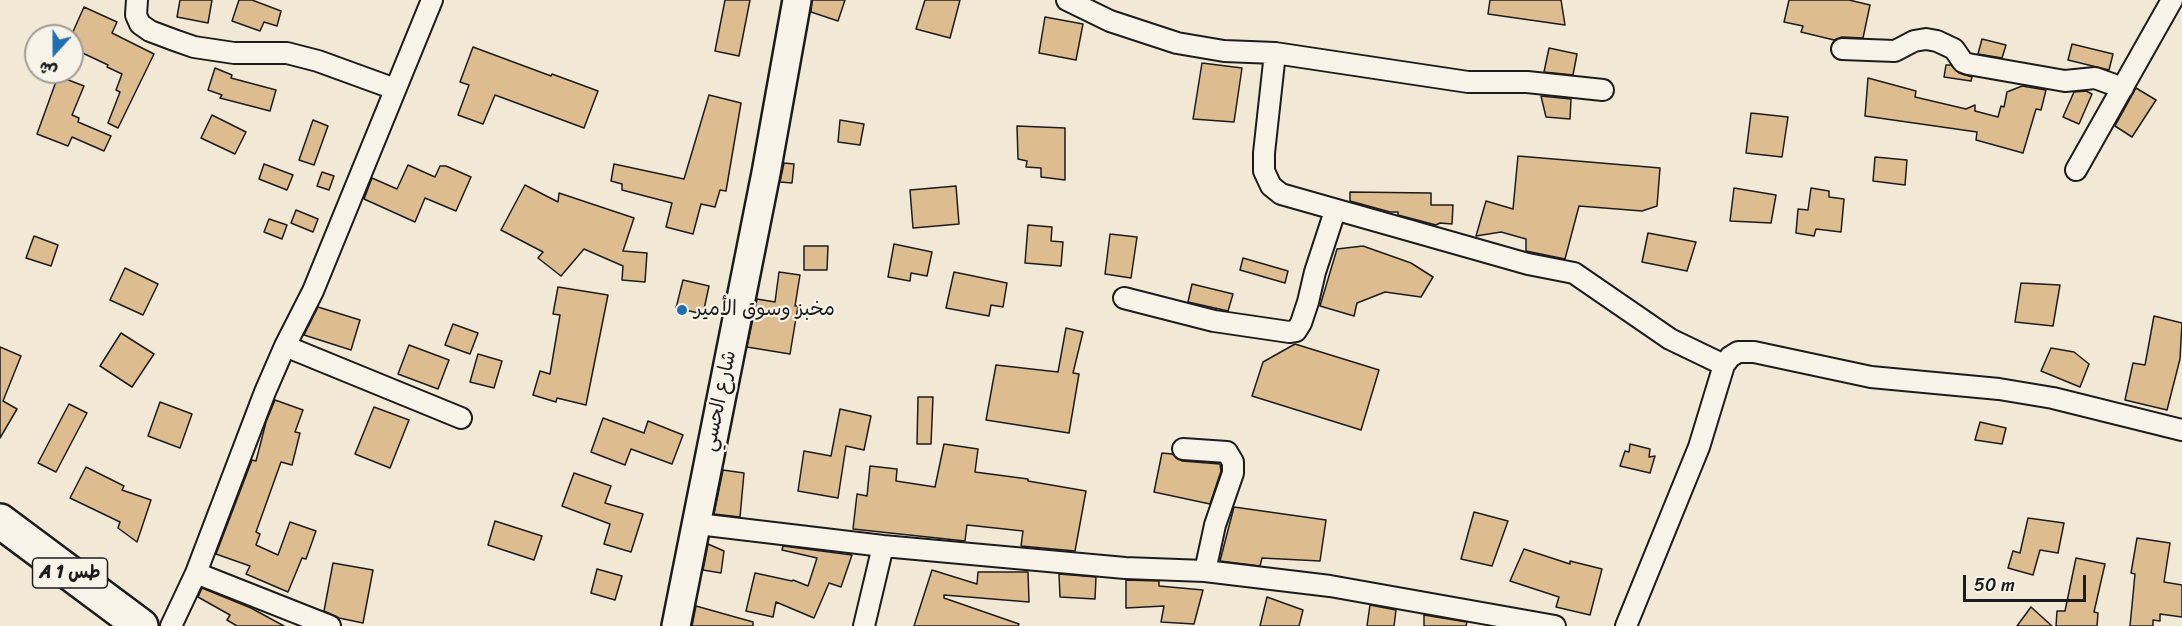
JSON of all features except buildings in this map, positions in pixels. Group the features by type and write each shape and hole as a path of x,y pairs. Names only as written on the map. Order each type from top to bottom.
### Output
{"highway":[{"name":"A 1 طس","path":"0,521 141,626"},
{"name":"A 1 طس","path":"0,547 106,626"}],"street":[{"path":"137,0 136,15 140,24 150,31 174,40 234,53 287,53 318,61 395,89"},
{"path":"171,626 196,573 265,392 313,291 432,0"},
{"name":"شارع الحسي","path":"676,626 766,173 797,0"},
{"path":"1067,0 1110,21 1177,43 1224,51 1275,53 1468,82 1527,82 1603,90"},
{"path":"2076,170 2172,0"},
{"path":"1842,49 1895,51 1914,41 1926,39 1937,41 1954,49 1963,62 1968,64 2065,81 2095,78 2123,88"},
{"path":"1275,53 1264,171 1271,186 1281,194 1517,261 1574,273 1670,339 1724,365"},
{"path":"1124,298 1214,321 1289,332 1296,331 1308,302 1335,210"},
{"path":"285,346 461,418"},
{"path":"1626,626 1699,447 1724,365 1738,352 1754,352 1871,377 1999,389 2053,398 2182,430"},
{"path":"1184,449 1227,452 1233,462 1233,473 1215,525 1205,571"},
{"path":"698,524 883,546 1125,568 1205,571 1330,586 1555,626"},
{"path":"864,626 883,546"},
{"path":"196,573 330,626"}],"place":[{"name":"مخبز وسوق الأمير","path":"682,310"}]}
